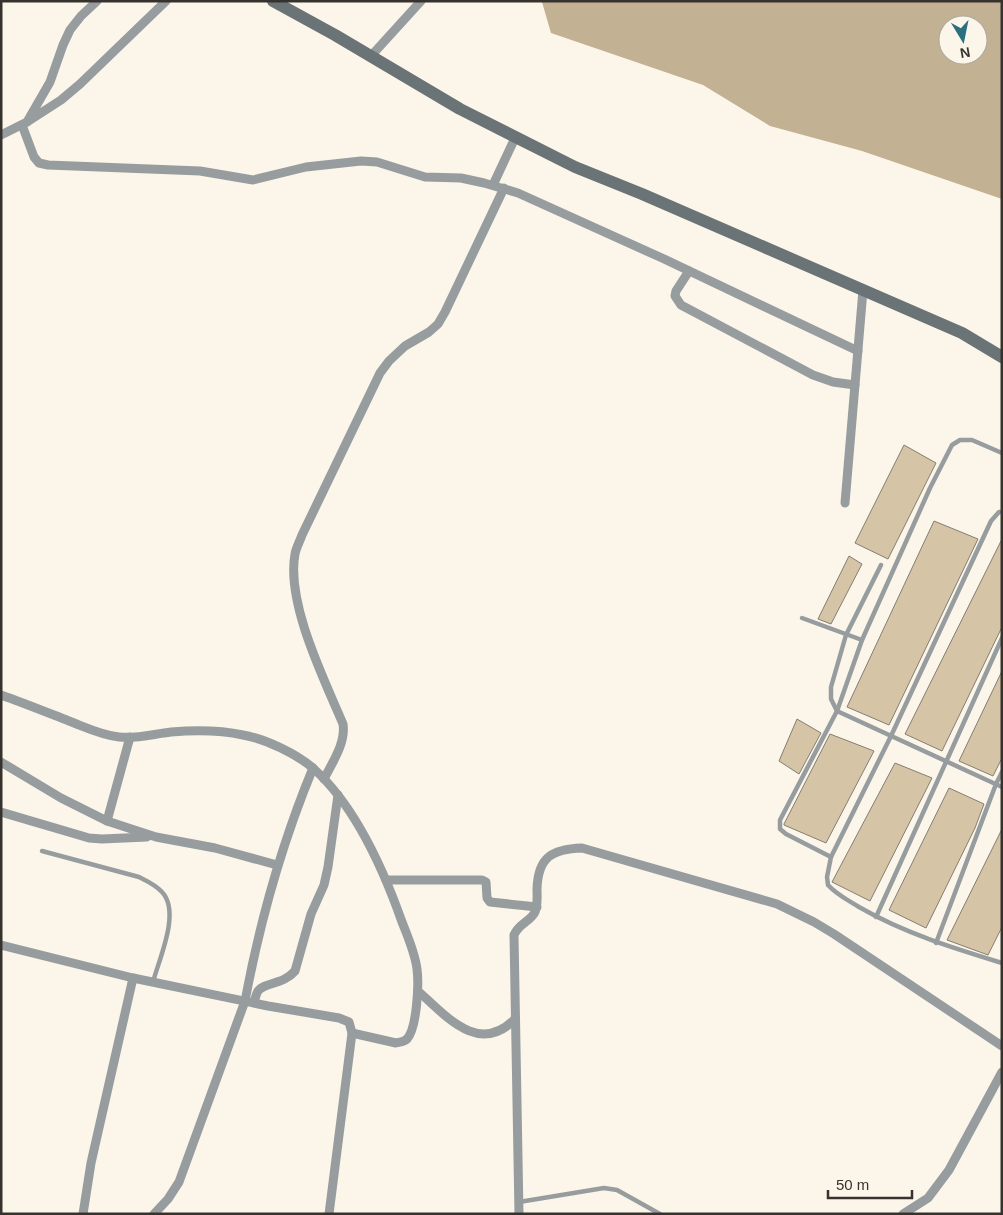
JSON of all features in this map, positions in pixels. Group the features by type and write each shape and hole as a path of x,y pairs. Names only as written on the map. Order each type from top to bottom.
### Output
{"main road":[{"path":"273,1 335,35 460,109 515,138 575,167 642,194 962,333 1002,356"}],"street":[{"path":"96,1 70,30 50,82 24,124 34,157 39,162 48,165 200,171 253,180 306,167 361,161 377,162 425,177 461,178 493,185 527,197 858,351"},
{"path":"1,135 24,124 62,100 166,1"},
{"path":"371,56 421,1"},
{"path":"493,185 515,138"},
{"path":"324,779 342,740 343,724 314,658 305,629 296,592 295,553 380,373 389,361 405,346 430,332 438,324 446,312 504,188"},
{"path":"689,271 676,290 675,296 682,305 813,375 833,382 855,385"},
{"path":"845,503 864,290"},
{"path":"1,695 98,732 118,737 141,738 171,732 197,731 218,731 245,735 272,744 312,768 324,779 338,795 368,844 386,880 412,947 417,967 418,991 408,1038 403,1042 396,1043 352,1033"},
{"path":"107,821 130,738"},
{"path":"1,762 61,798 107,821 156,837 215,848 277,865"},
{"path":"250,1002 250,976 277,865 312,768"},
{"path":"154,1214 168,1199 179,1182 250,1002 262,988 283,982 295,971 311,914 324,884 338,795"},
{"path":"1,812 89,838 156,837"},
{"path":"519,1214 514,935 522,923 534,915 537,907 538,878 543,863 553,853 582,848 778,904 834,934 1002,1046"},
{"path":"386,880 482,880 486,882 486,894 490,902 537,907"},
{"path":"1,945 133,978 339,1018 349,1022 352,1033 329,1214"},
{"path":"83,1214 91,1163 133,978"},
{"path":"418,991 455,1023 475,1033 492,1034 501,1031 515,1019"},
{"path":"903,1214 928,1198 949,1170 1002,1072"}],"lane":[{"path":"831,857 786,834 780,829 780,820 837,711 862,640 914,522 952,445 960,440 972,440 1002,453"},
{"path":"1002,512 999,512 991,522 891,736 831,857 827,877 828,885 834,892 876,916 936,943 1002,963"},
{"path":"881,565 846,635 832,687 831,699 837,711 1002,787"},
{"path":"802,618 862,640"},
{"path":"876,916 1002,638"},
{"path":"936,943 1002,772"},
{"path":"42,851 139,877 153,884 162,892 168,900 170,923 153,982"},
{"path":"519,1202 612,1188 660,1214"}],"shaded area":[{"path":"1002,1 1002,199 862,151 770,126 703,85 551,33 542,2"}],"building":[{"path":"904,445 936,463 888,559 855,543"},
{"path":"934,521 978,539 889,725 847,707"},
{"path":"1002,539 1002,627 942,751 905,734"},
{"path":"849,556 862,564 831,624 818,619"},
{"path":"1002,671 1002,758 993,776 959,761"},
{"path":"797,719 821,733 799,774 779,761"},
{"path":"830,734 874,751 826,843 784,824"},
{"path":"895,763 932,778 870,901 832,882"},
{"path":"949,788 984,804 975,828 926,928 889,910"},
{"path":"1002,829 1002,927 988,955 947,940"}]}
